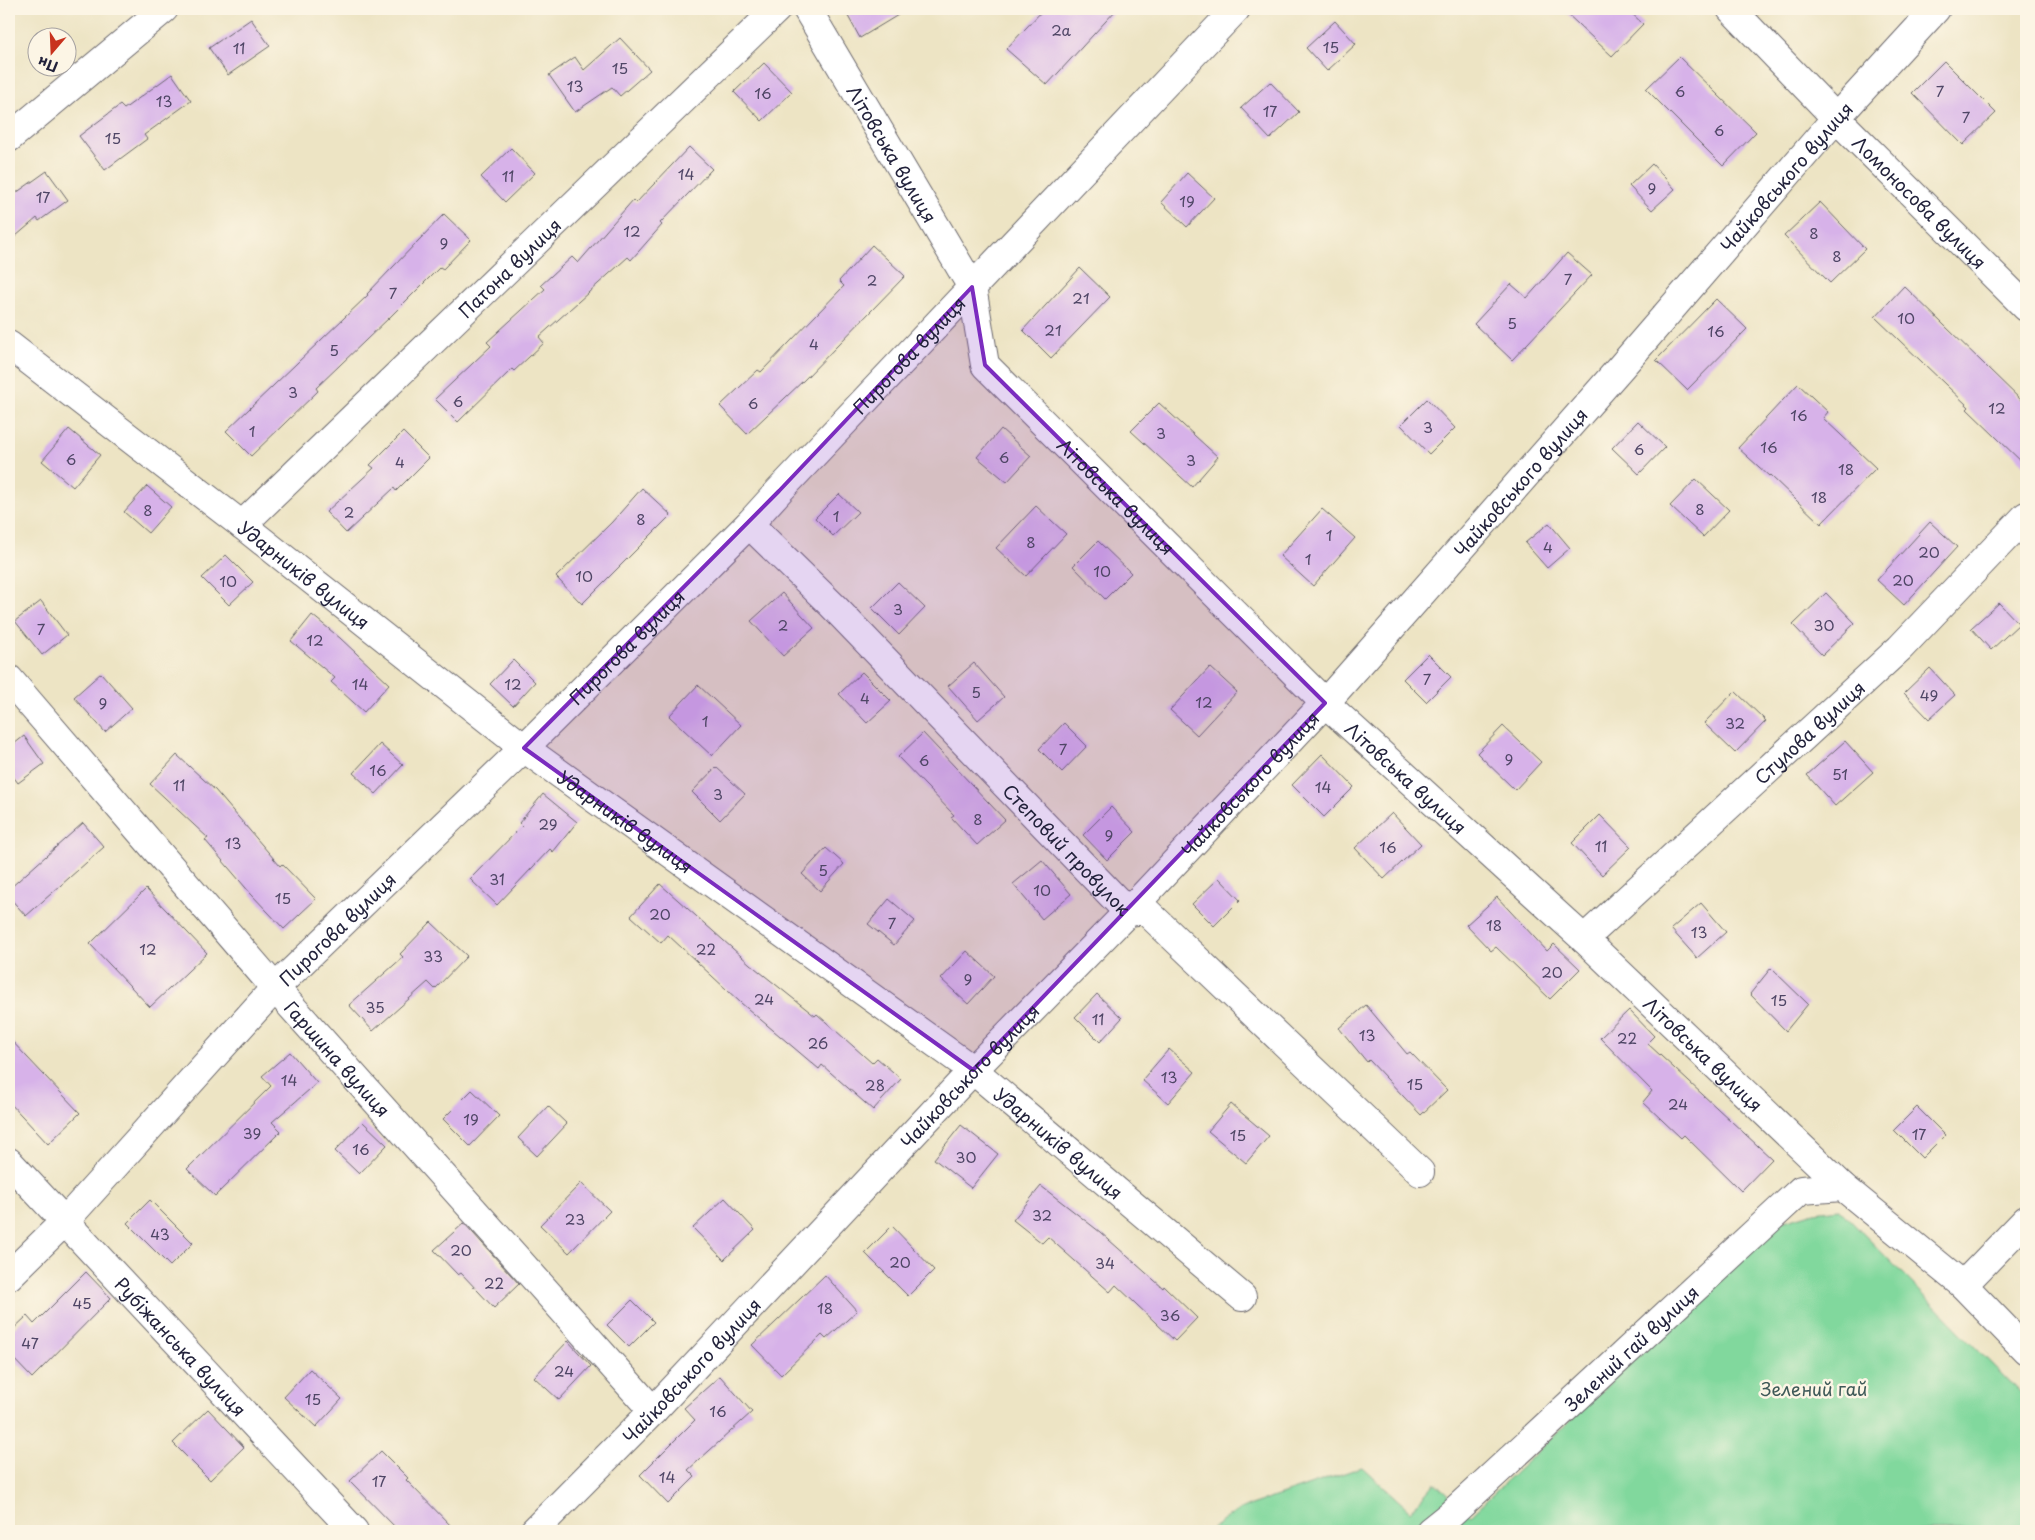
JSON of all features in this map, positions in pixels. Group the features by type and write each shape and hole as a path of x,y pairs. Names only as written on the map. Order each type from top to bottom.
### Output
{"street":[{"path":"9,138 164,9"},
{"name":"Патона вулиця","path":"242,526 777,9"},
{"name":"Літовська вулиця","path":"807,9 972,287 985,365 1325,703 1584,939 1843,1187 1963,1286 2026,1350"},
{"name":"Пирогова вулиця","path":"9,1276 64,1222 275,988 524,748 749,524 778,491 1236,9"},
{"name":"Ломоносова вулиця","path":"1731,9 1836,118 2026,307"},
{"name":"Чайковського вулиця","path":"534,1531 653,1411 973,1070 1128,912 1325,703 1621,367 1836,118 1936,9"},
{"name":"Ударників вулиця","path":"9,345 524,748 973,1070 1242,1297"},
{"name":"Стулова вулиця","path":"1584,939 1900,648 2026,516"},
{"name":"Степовий провулок","path":"749,524 832,605 1128,912 1145,910 1420,1172"},
{"name":"Гаршина вулиця","path":"9,679 275,988 653,1411"},
{"name":"Рубіжанська вулиця","path":"9,1162 354,1531"},
{"name":"Зелений гай вулиця","path":"1430,1531 1458,1508 1802,1190 1843,1187"},
{"path":"1963,1286 2026,1220"}],"highlighted area":[{"path":"972,287 985,365 1325,703 973,1070 524,748 779,491"}],"green space":[{"name":"Зелений гай","path":"1839,1209 2026,1399 2026,1531 1209,1531 1240,1509 1362,1467 1410,1511 1435,1483 1471,1515 1778,1223 1814,1212"}],"building":[{"path":"844,9 908,9 860,38"},
{"path":"1044,9 1117,9 1047,85 1006,49"},
{"path":"1562,9 1627,9 1643,24 1612,56"},
{"path":"251,19 270,46 228,75 209,48"},
{"path":"1335,21 1356,44 1327,71 1306,48"},
{"path":"620,38 650,70 620,96 612,87 575,112 549,75 575,57 584,70"},
{"path":"1679,57 1756,132 1723,166 1646,89"},
{"path":"1944,61 1996,113 1963,145 1912,93"},
{"path":"764,63 792,92 762,121 734,92"},
{"path":"172,74 191,101 144,135 147,139 105,170 79,136 120,105 124,109"},
{"path":"1270,82 1299,112 1270,139 1241,108"},
{"path":"689,147 712,169 660,223 662,225 631,260 628,257 539,337 544,343 514,371 512,369 458,422 435,399 491,346 487,342 545,289 541,285 572,257 578,263 633,200 636,203"},
{"path":"511,148 535,173 505,202 481,177"},
{"path":"1652,164 1675,189 1652,210 1629,186"},
{"path":"47,171 68,200 39,221 37,218 9,242 9,198"},
{"path":"1187,173 1214,198 1187,227 1161,202"},
{"path":"1820,202 1865,249 1830,283 1784,236"},
{"path":"444,214 471,240 443,269 440,267 316,388 318,391 251,456 226,431 368,295"},
{"path":"872,245 905,276 804,380 747,434 720,406 758,370 761,372 844,286 839,281"},
{"path":"1567,253 1592,275 1512,360 1474,324 1511,284 1527,298"},
{"path":"1080,268 1110,297 1051,358 1023,330"},
{"path":"1904,286 2026,405 2026,466 1967,409 1969,407 1875,317"},
{"path":"1716,299 1747,329 1687,390 1656,360"},
{"path":"1798,384 1828,412 1823,418 1876,468 1821,524 1770,475 1738,448"},
{"path":"1427,399 1455,428 1429,454 1401,425"},
{"path":"1159,403 1218,457 1192,487 1131,431"},
{"path":"1638,421 1665,447 1639,474 1612,448"},
{"path":"69,429 100,455 73,487 42,461"},
{"path":"1001,429 1031,456 1007,482 977,457"},
{"path":"403,432 429,458 396,491 394,488 346,533 326,512 374,468 370,465"},
{"path":"1696,479 1729,510 1703,537 1670,506"},
{"path":"147,486 171,507 148,533 124,512"},
{"path":"642,488 671,515 582,604 556,577 612,522"},
{"path":"839,494 858,512 833,536 815,518"},
{"path":"1036,506 1066,534 1026,576 996,548"},
{"path":"1322,509 1355,538 1313,586 1280,556"},
{"path":"1930,522 1957,547 1904,605 1877,580"},
{"path":"1549,523 1570,548 1547,568 1525,543"},
{"path":"1098,541 1131,573 1105,599 1073,566"},
{"path":"226,555 253,582 229,605 202,578"},
{"path":"898,582 925,608 899,635 872,608"},
{"path":"782,593 814,628 783,656 751,621"},
{"path":"1826,593 1855,623 1822,655 1793,625"},
{"path":"41,601 67,635 42,655 15,621"},
{"path":"1999,603 2019,624 1991,650 1971,628"},
{"path":"312,615 340,638 389,684 364,712 331,682 335,678 291,641"},
{"path":"1428,654 1451,677 1426,702 1403,679"},
{"path":"513,660 535,682 513,706 490,684"},
{"path":"974,663 1004,697 978,720 948,686"},
{"path":"1210,667 1237,692 1197,735 1170,710"},
{"path":"1930,668 1955,695 1929,719 1904,693"},
{"path":"862,672 891,701 867,723 839,694"},
{"path":"101,673 132,708 105,732 74,697"},
{"path":"698,685 741,725 712,756 669,716"},
{"path":"1735,691 1766,721 1735,753 1704,723"},
{"path":"1064,723 1087,746 1062,772 1039,749"},
{"path":"1503,726 1541,762 1515,790 1477,753"},
{"path":"923,733 1005,820 977,845 951,817 954,815 898,757"},
{"path":"24,736 44,764 18,783 9,771 9,748"},
{"path":"1845,741 1873,772 1835,806 1807,775"},
{"path":"380,744 403,765 376,794 353,773"},
{"path":"1322,754 1354,787 1324,817 1292,785"},
{"path":"177,755 215,790 280,866 282,864 316,899 284,929 205,840 208,838 150,784"},
{"path":"716,767 745,794 720,820 692,792"},
{"path":"543,794 577,822 553,852 550,849 497,905 470,879 522,826 519,823"},
{"path":"1111,807 1135,832 1107,860 1083,835"},
{"path":"1392,813 1421,844 1384,879 1355,848"},
{"path":"1600,815 1631,847 1602,875 1572,843"},
{"path":"83,823 104,847 26,916 9,897 9,889"},
{"path":"826,848 844,864 820,891 802,874"},
{"path":"1042,860 1071,894 1042,919 1013,884"},
{"path":"1219,878 1240,900 1214,926 1192,904"},
{"path":"660,884 750,964 815,1016 817,1014 872,1063 877,1058 901,1079 873,1110 822,1065 819,1069 741,1003 668,935 661,943 631,916"},
{"path":"146,889 207,953 150,1007 90,944"},
{"path":"1497,897 1547,951 1554,944 1580,969 1550,999 1496,947 1491,951 1466,925"},
{"path":"889,899 915,921 894,945 868,924"},
{"path":"1701,903 1726,932 1697,958 1671,929"},
{"path":"431,922 467,956 435,989 428,982 373,1031 349,1005 403,957 400,954"},
{"path":"967,951 994,976 968,1004 941,979"},
{"path":"1771,968 1808,1004 1786,1031 1750,994"},
{"path":"1097,994 1122,1018 1100,1042 1075,1017"},
{"path":"1366,1005 1407,1054 1410,1052 1447,1090 1421,1115 1369,1060 1367,1062 1339,1028"},
{"path":"1629,1010 1654,1036 1647,1043 1772,1159 1741,1191 1684,1135 1681,1138 1643,1102 1652,1091 1600,1038"},
{"path":"9,1038 80,1113 48,1144 9,1102"},
{"path":"1169,1049 1195,1072 1168,1103 1142,1080"},
{"path":"290,1052 317,1083 272,1122 281,1131 215,1196 187,1169 271,1086 262,1076"},
{"path":"472,1090 499,1116 470,1146 443,1119"},
{"path":"1231,1104 1269,1136 1246,1163 1208,1131"},
{"path":"548,1106 567,1124 537,1156 518,1138"},
{"path":"1917,1107 1945,1135 1922,1158 1894,1130"},
{"path":"363,1122 387,1145 359,1174 335,1151"},
{"path":"961,1125 998,1154 971,1188 934,1159"},
{"path":"581,1183 610,1211 569,1253 540,1225"},
{"path":"1041,1186 1100,1232 1163,1288 1164,1286 1197,1318 1175,1341 1116,1285 1110,1292 1048,1237 1042,1243 1013,1220"},
{"path":"725,1198 755,1230 724,1260 693,1228"},
{"path":"150,1200 193,1243 170,1266 127,1223"},
{"path":"464,1223 519,1284 494,1308 461,1273 458,1275 434,1250"},
{"path":"892,1226 934,1270 908,1296 865,1253"},
{"path":"86,1272 111,1298 32,1378 9,1354 9,1333 27,1316 34,1324"},
{"path":"825,1275 857,1311 826,1339 822,1335 781,1375 752,1345"},
{"path":"632,1300 654,1322 629,1347 607,1325"},
{"path":"568,1341 591,1366 559,1400 534,1377"},
{"path":"310,1369 342,1399 316,1427 284,1397"},
{"path":"720,1376 752,1412 688,1470 695,1477 668,1504 640,1475 695,1420 684,1408"},
{"path":"208,1409 244,1447 210,1480 173,1443"},
{"path":"381,1451 408,1478 406,1480 456,1531 399,1531 350,1481"}]}
